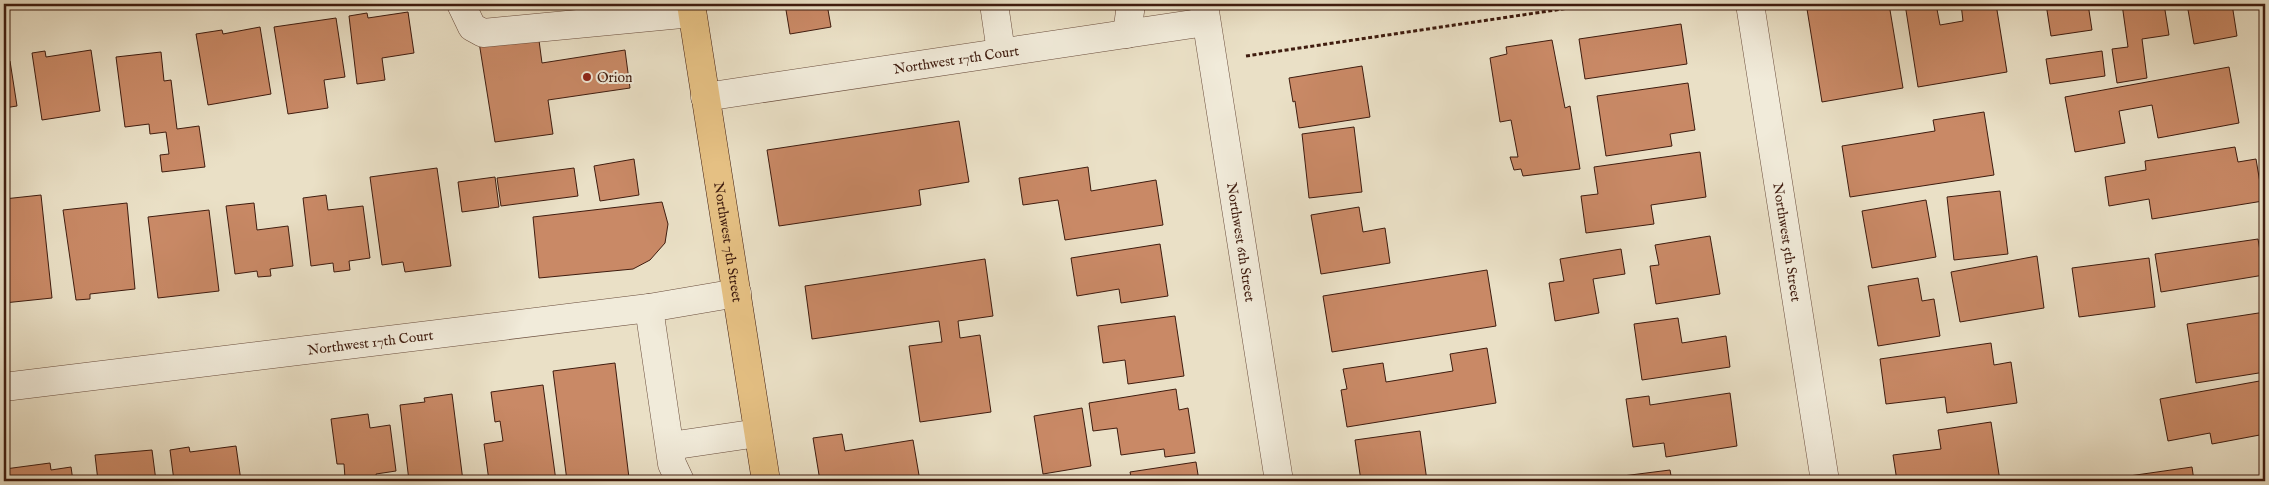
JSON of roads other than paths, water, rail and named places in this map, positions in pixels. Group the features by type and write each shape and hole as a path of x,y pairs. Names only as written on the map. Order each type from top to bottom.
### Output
{"main road":[{"name":"Northwest 7th Street","path":"692,8 766,481"}],"street":[{"path":"461,4 472,27 483,33 692,8"},
{"path":"994,4 1001,52"},
{"path":"1127,34 1130,4"},
{"name":"Northwest 5th Street","path":"1750,4 1825,481"},
{"name":"Northwest 17th Court","path":"705,97 1127,34 1205,13"},
{"name":"Northwest 6th Street","path":"1205,13 1279,481"},
{"name":"Northwest 17th Court","path":"4,387 649,308 737,293"},
{"path":"649,308 672,464 680,481"},
{"path":"670,446 758,433"}],"place":[{"name":"Orion","path":"587,77"}]}
